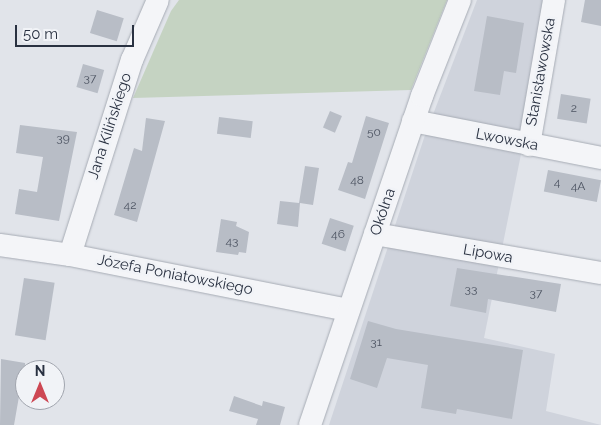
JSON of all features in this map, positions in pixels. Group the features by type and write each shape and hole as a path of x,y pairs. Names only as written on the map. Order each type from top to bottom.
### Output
{"street":[{"name":"Jana Kilińskiego","path":"70,255 129,68 158,0"},
{"name":"Okólna","path":"310,425 413,121 460,0"},
{"name":"Stanisławowska","path":"529,145 554,0"},
{"name":"Lwowska","path":"413,121 601,158"},
{"name":"Lipowa","path":"375,234 601,273"},
{"name":"Józefa Poniatowskiego","path":"0,246 70,255 350,310"}],"shaded area":[{"path":"477,0 552,0 484,338 555,354 546,411 601,425 329,425 424,138"}],"green space":[{"path":"179,0 447,0 411,90 133,98 171,11"}],"building":[{"path":"585,0 601,0 601,26 581,22"},
{"path":"97,10 124,18 117,41 90,33"},
{"path":"487,16 524,23 516,73 504,71 500,95 474,91"},
{"path":"83,64 104,70 98,93 76,87"},
{"path":"561,94 591,99 587,123 557,119"},
{"path":"330,111 342,116 335,133 323,128"},
{"path":"366,116 389,123 365,199 338,190 348,162 352,163"},
{"path":"219,117 253,121 251,138 217,134"},
{"path":"146,118 165,121 137,222 114,215 134,148 142,151"},
{"path":"20,125 77,132 59,221 15,214 19,189 37,192 43,157 16,153"},
{"path":"305,166 319,168 313,205 300,203 298,227 277,224 280,201 299,203"},
{"path":"548,170 601,180 597,202 544,192"},
{"path":"330,218 354,226 345,251 322,244"},
{"path":"221,219 237,222 236,226 249,232 246,253 239,252 238,255 216,252"},
{"path":"457,268 561,284 556,312 488,299 486,313 450,306"},
{"path":"24,278 55,283 46,340 15,335"},
{"path":"368,321 396,329 523,350 512,419 457,409 456,414 421,408 428,365 387,358 377,388 350,379"},
{"path":"1,359 15,361 15,410 17,410 14,425 0,425"},
{"path":"234,396 262,406 263,401 285,407 280,425 256,425 258,419 229,411"}]}
